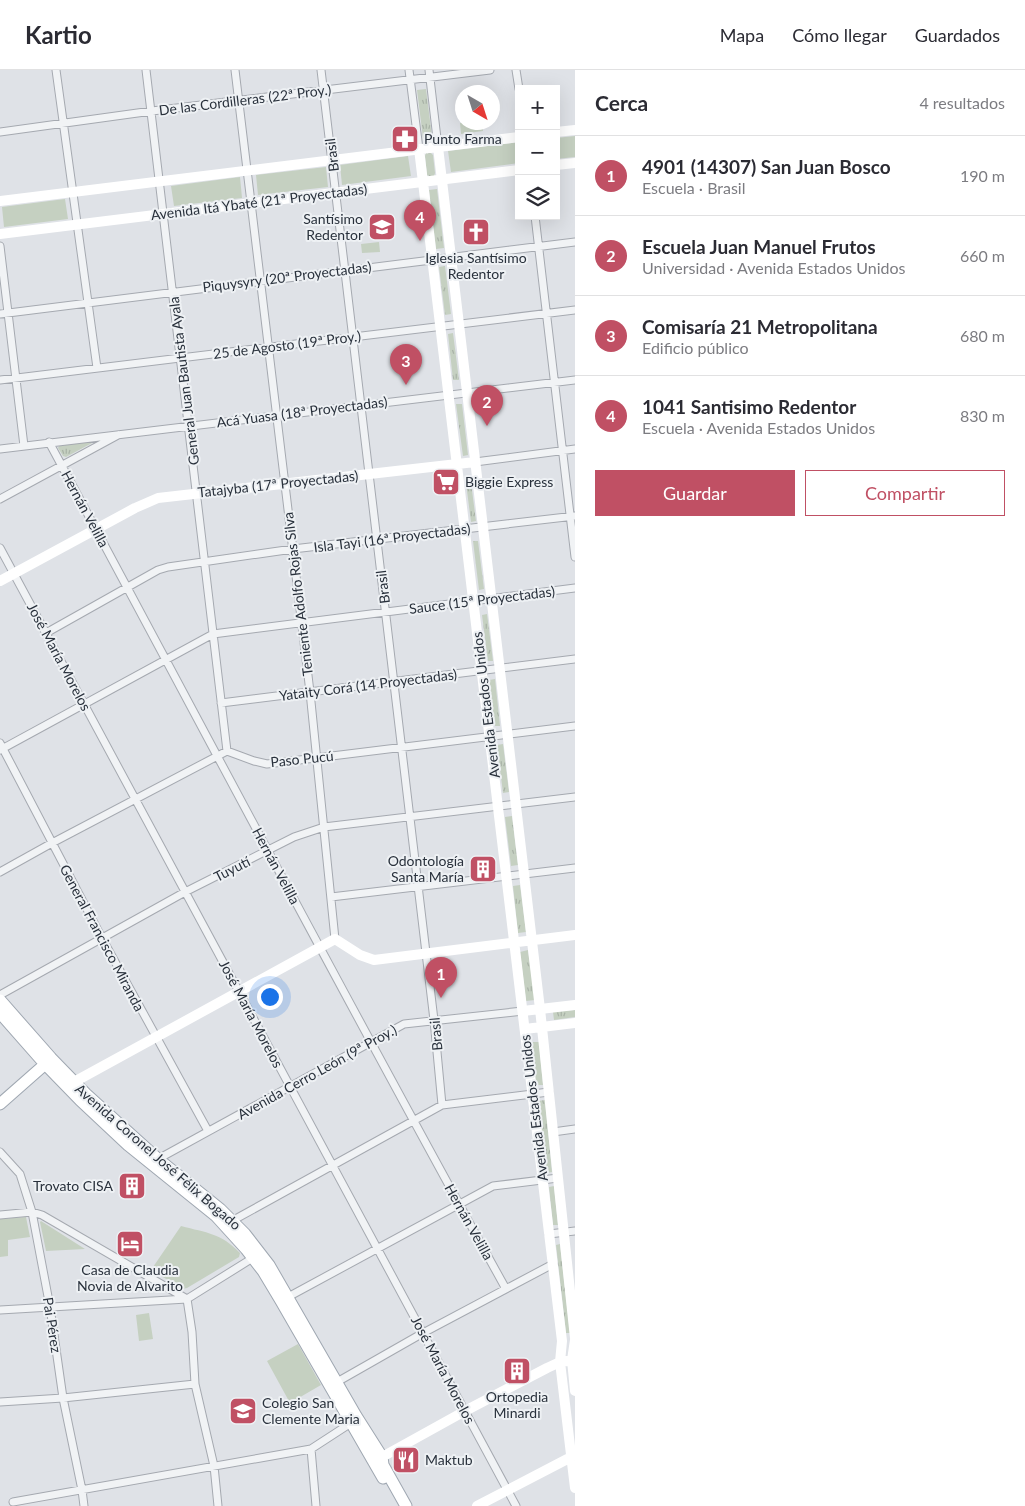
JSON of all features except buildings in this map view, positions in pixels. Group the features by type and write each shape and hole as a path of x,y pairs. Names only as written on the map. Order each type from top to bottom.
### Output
{"main road":[{"path":"560,132 575,130"},
{"path":"0,201 515,137"},
{"name":"Avenida Estados Unidos","path":"438,147 542,1027 575,1339 575,1391"},
{"name":"Avenida Estados Unidos","path":"419,149 562,1341 560,1362"},
{"path":"560,165 575,163"},
{"name":"Avenida Itá Ybaté (21ª Proyectadas)","path":"0,234 515,171"},
{"name":"Tatajyba (17ª Proyectadas)","path":"0,581 154,499 197,492 370,475 475,462"},
{"path":"74,1082 335,939 369,960 575,935"},
{"name":"Avenida Coronel José Félix Bogado","path":"0,1000 80,1100 128,1144 229,1223"},
{"name":"Avenida Cerro León (9ª Proy.)","path":"523,1010 575,1005"},
{"name":"Avenida Coronel José Félix Bogado","path":"0,1013 48,1061 74,1082 115,1122 158,1158 229,1223 257,1255 288,1297 382,1457 383,1465 406,1506"},
{"path":"525,1029 575,1023"},
{"path":"0,1104 48,1061"},
{"name":"Avenida Coronel José Félix Bogado","path":"257,1255 281,1301 399,1506"},
{"path":"562,1341 575,1339"},
{"path":"368,1451 382,1457 465,1411 560,1362 574,1360"},
{"path":"560,1362 573,1456 575,1488"},
{"path":"477,1506 573,1456"}],"street":[{"path":"56,70 96,368"},
{"name":"General Juan Bautista Ayala","path":"146,70 161,181 227,751"},
{"name":"Teniente Adolfo Rojas Silva","path":"235,70 302,622 335,939"},
{"name":"Brasil","path":"322,70 434,1020 442,1105"},
{"name":"Avenida Estados Unidos","path":"409,70 419,149"},
{"name":"De las Cordilleras (22ª Proy.)","path":"0,132 152,111 410,80 429,74 490,70"},
{"path":"516,70 518,85"},
{"name":"Avenida Estados Unidos","path":"429,74 438,147"},
{"path":"535,220 562,451 573,516 575,557"},
{"name":"Piquysyry (20ª Proyectadas)","path":"0,314 575,242"},
{"path":"0,246 24,446"},
{"name":"25 de Agosto (19ª Proy.)","path":"0,380 575,310"},
{"name":"Acá Yuasa (18ª Proyectadas)","path":"0,449 575,380"},
{"path":"0,499 122,433"},
{"name":"Hernán Velilla","path":"49,442 218,755 319,948 506,1289"},
{"name":"Tatajyba (17ª Proyectadas)","path":"475,462 575,449"},
{"name":"Isla Tayi (16ª Proyectadas)","path":"46,632 158,570 168,567 293,549 573,516"},
{"name":"José María Morelos","path":"0,548 516,1506"},
{"name":"Sauce (15ª Proyectadas)","path":"1,747 213,634 575,588"},
{"name":"Yataity Corá (14 Proyectadas)","path":"222,703 575,659"},
{"name":"Paso Pucú","path":"227,751 267,764 575,726"},
{"name":"General Francisco Miranda","path":"1,747 102,938 208,1131"},
{"path":"0,872 227,751"},
{"name":"Tuyutí","path":"0,995 185,892 294,837 324,827 575,797"},
{"path":"331,896 575,868"},
{"name":"Avenida Cerro León (9ª Proy.)","path":"158,1158 404,1024 523,1010"},
{"path":"229,1223 442,1105 549,1092"},
{"path":"553,1132 575,1129"},
{"name":"Pai Pérez","path":"0,1152 20,1174 32,1212 50,1307 63,1398 84,1506"},
{"path":"288,1297 494,1186 558,1178"},
{"path":"0,1215 32,1212 51,1219 187,1299"},
{"path":"549,1234 575,1231"},
{"path":"0,1310 187,1299 257,1255"},
{"path":"337,1382 553,1264"},
{"path":"187,1299 196,1384 214,1466 218,1506"},
{"path":"0,1402 63,1398 196,1384"},
{"path":"14,1502 311,1449 351,1423"},
{"path":"311,1449 316,1506"}],"green space":[{"path":"426,89 432,137 423,138 417,90"},
{"path":"461,130 483,130 483,131 461,134"},
{"path":"575,136 575,157 560,159 560,138"},
{"path":"515,143 515,164 451,172 448,151"},
{"path":"430,152 433,155 434,176 427,175 425,156 426,153"},
{"path":"408,156 411,176 342,185 340,165"},
{"path":"326,167 328,187 258,195 256,175"},
{"path":"240,177 242,198 174,206 171,186"},
{"path":"437,189 444,248 436,249 429,190"},
{"path":"65,199 68,219 4,227 2,207"},
{"path":"379,242 380,252 362,253 361,244"},
{"path":"445,266 451,314 445,315 439,267"},
{"path":"453,333 459,380 453,380 448,334"},
{"path":"456,404 462,404 468,455 463,456"},
{"path":"91,441 92,443 66,457 63,456 58,448 59,446"},
{"path":"465,475 470,475 476,521 471,522"},
{"path":"473,541 478,541 484,589 479,590"},
{"path":"487,614 493,661 488,661 482,615"},
{"path":"495,679 500,726 495,726 489,680"},
{"path":"503,744 509,792 503,793 497,745"},
{"path":"512,816 518,865 511,866 505,817"},
{"path":"520,885 526,932 518,933 513,886"},
{"path":"528,950 535,1000 526,1001 520,952"},
{"path":"575,1010 575,1017 554,1020 553,1012"},
{"path":"531,1042 539,1042 543,1085 536,1085"},
{"path":"545,1100 552,1172 547,1173 538,1101"},
{"path":"554,1186 558,1225 553,1225 549,1187"},
{"path":"26,1217 30,1237 8,1240 8,1256 0,1257 0,1219"},
{"path":"41,1221 85,1249 46,1251"},
{"path":"181,1226 206,1232 226,1241 240,1253 239,1257 183,1289 151,1270"},
{"path":"560,1244 570,1333 566,1333 556,1245"},
{"path":"149,1313 153,1339 139,1341 136,1315"},
{"path":"298,1344 321,1385 290,1403 267,1361"}],"place":[{"name":"Punto Farma","path":"405,139"},
{"name":"Santísimo Redentor","path":"382,227"},
{"name":"Iglesia Santísimo Redentor","path":"476,232"},
{"name":"1041 Santisimo Redentor","path":"420,241"},
{"name":"Comisaría 21 Metropolitana","path":"406,385"},
{"name":"Escuela Juan Manuel Frutos","path":"487,426"},
{"name":"Biggie Express","path":"446,482"},
{"name":"Odontología Santa María","path":"483,869"},
{"name":"4901 (14307) San Juan Bosco","path":"441,998"},
{"name":"Trovato CISA","path":"132,1186"},
{"name":"Casa de Claudia Novia de Alvarito","path":"130,1244"},
{"name":"Ortopedia Minardi","path":"517,1371"},
{"name":"Colegio San Clemente Maria","path":"243,1411"},
{"name":"Maktub","path":"406,1460"}]}
